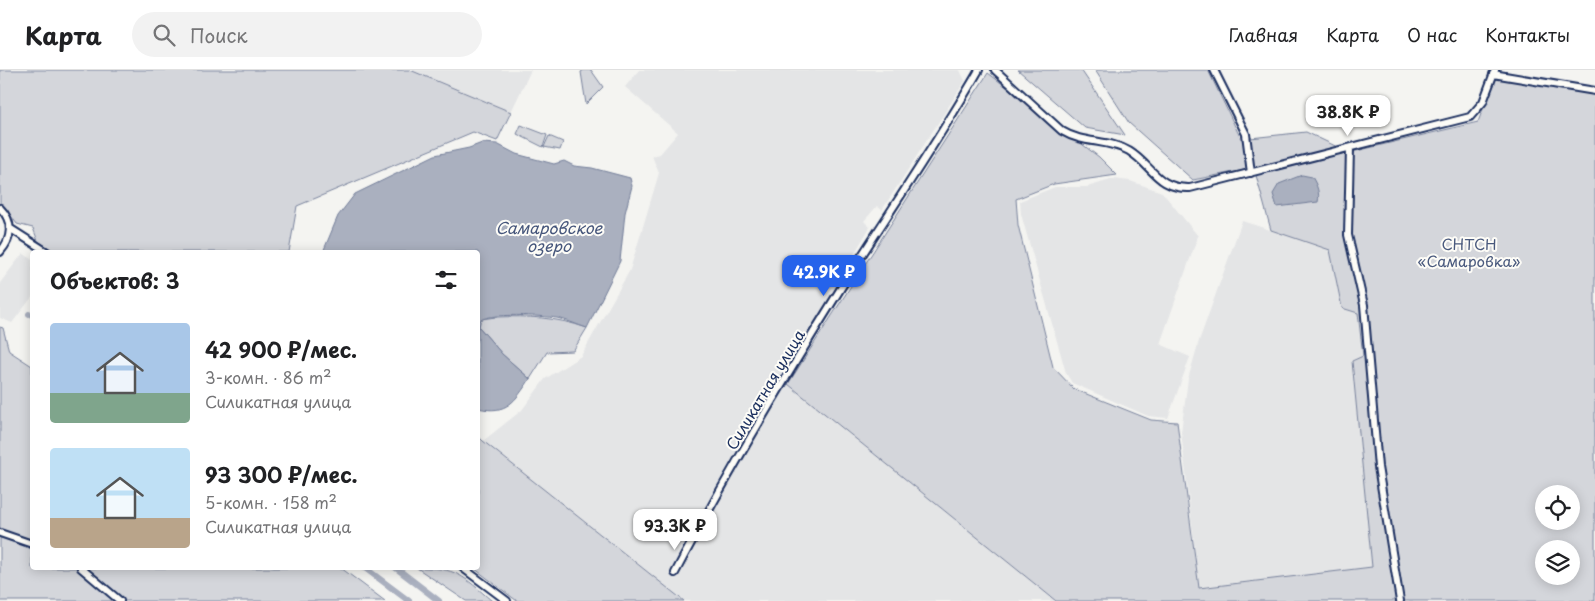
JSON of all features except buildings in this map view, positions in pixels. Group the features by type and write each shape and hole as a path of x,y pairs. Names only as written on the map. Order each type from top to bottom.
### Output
{"street":[{"name":"Силикатная улица","path":"675,574 740,456 788,376 840,290 949,122 979,70"},
{"path":"995,70 1044,116 1072,137 1120,146 1138,158 1164,183 1178,188 1190,188 1470,117 1482,102 1494,72 1595,91"},
{"path":"1214,70 1246,134 1251,173"},
{"path":"1350,148 1348,235 1364,305 1378,467 1400,601"},
{"path":"0,208 8,218 11,229 8,241 0,252"},
{"path":"11,229 43,250"},
{"path":"0,532 30,543"},
{"path":"83,570 120,601"},
{"path":"466,570 507,601"}],"shaded area":[{"path":"410,70 531,70 511,112"},
{"path":"639,70 960,70 965,81 882,210 877,206 864,221 870,227 837,283 788,384 1056,601 684,601 483,441 522,410 545,379 581,356 630,270 659,173 652,156 660,154 678,133 625,87"},
{"path":"1114,179 1130,181 1162,192 1198,236 1160,344 1190,357 1168,418 1148,416 1072,383 1066,373 1021,214 1020,201 1055,187 1087,187"},
{"path":"1242,221 1330,249 1342,308 1358,313 1363,356 1352,361 1372,567 1199,588 1181,432 1188,379 1199,341"},
{"path":"23,253 30,258 30,300 12,323 0,318 0,283"}],"green space":[{"path":"0,70 410,70 511,112 497,141 473,132 297,206 289,250 52,250 38,241 33,228 17,224 8,212 0,206"},
{"path":"591,70 603,87 586,104 581,72"},
{"path":"1018,70 1081,70 1125,135 1085,128"},
{"name":"СНТСН «Самаровка»","path":"1095,70 1208,70 1241,139 1306,132 1348,152 1478,122 1495,77 1595,95 1595,601 1056,601 788,384 988,73 1099,157 1117,175 1054,184 1016,199 1018,225 1053,367 1074,389 1151,420 1177,422 1199,588 1372,567 1352,361 1363,356 1358,313 1342,308 1330,250 1271,230 1254,168 1193,180 1129,123"},
{"path":"521,125 547,135 543,147 517,134"},
{"path":"549,136 563,142 560,150 544,147"},
{"path":"496,317 542,318 576,324 587,328 573,351 547,352 530,379 502,354 480,328 481,319"},
{"path":"0,327 3,328 9,351 30,365 30,570 344,570 385,601 0,601"},
{"path":"480,438 684,601 517,601 477,570 480,570"},
{"path":"420,570 451,571 466,579 492,601 466,601"}],"water":[{"name":"Самаровское озеро","path":"482,143 497,144 516,154 554,164 564,161 574,166 592,168 630,178 632,186 625,213 620,261 587,328 561,319 540,316 494,316 480,320 480,250 324,250 338,216 355,194 435,155 469,148"},
{"path":"1302,175 1312,177 1318,189 1318,202 1277,207 1273,194 1279,184"},
{"name":"Самаровское озеро","path":"480,328 502,354 530,379 515,400 503,408 488,410 480,408"}],"waterway":[{"path":"368,570 409,601"},
{"path":"399,570 439,601"}]}
